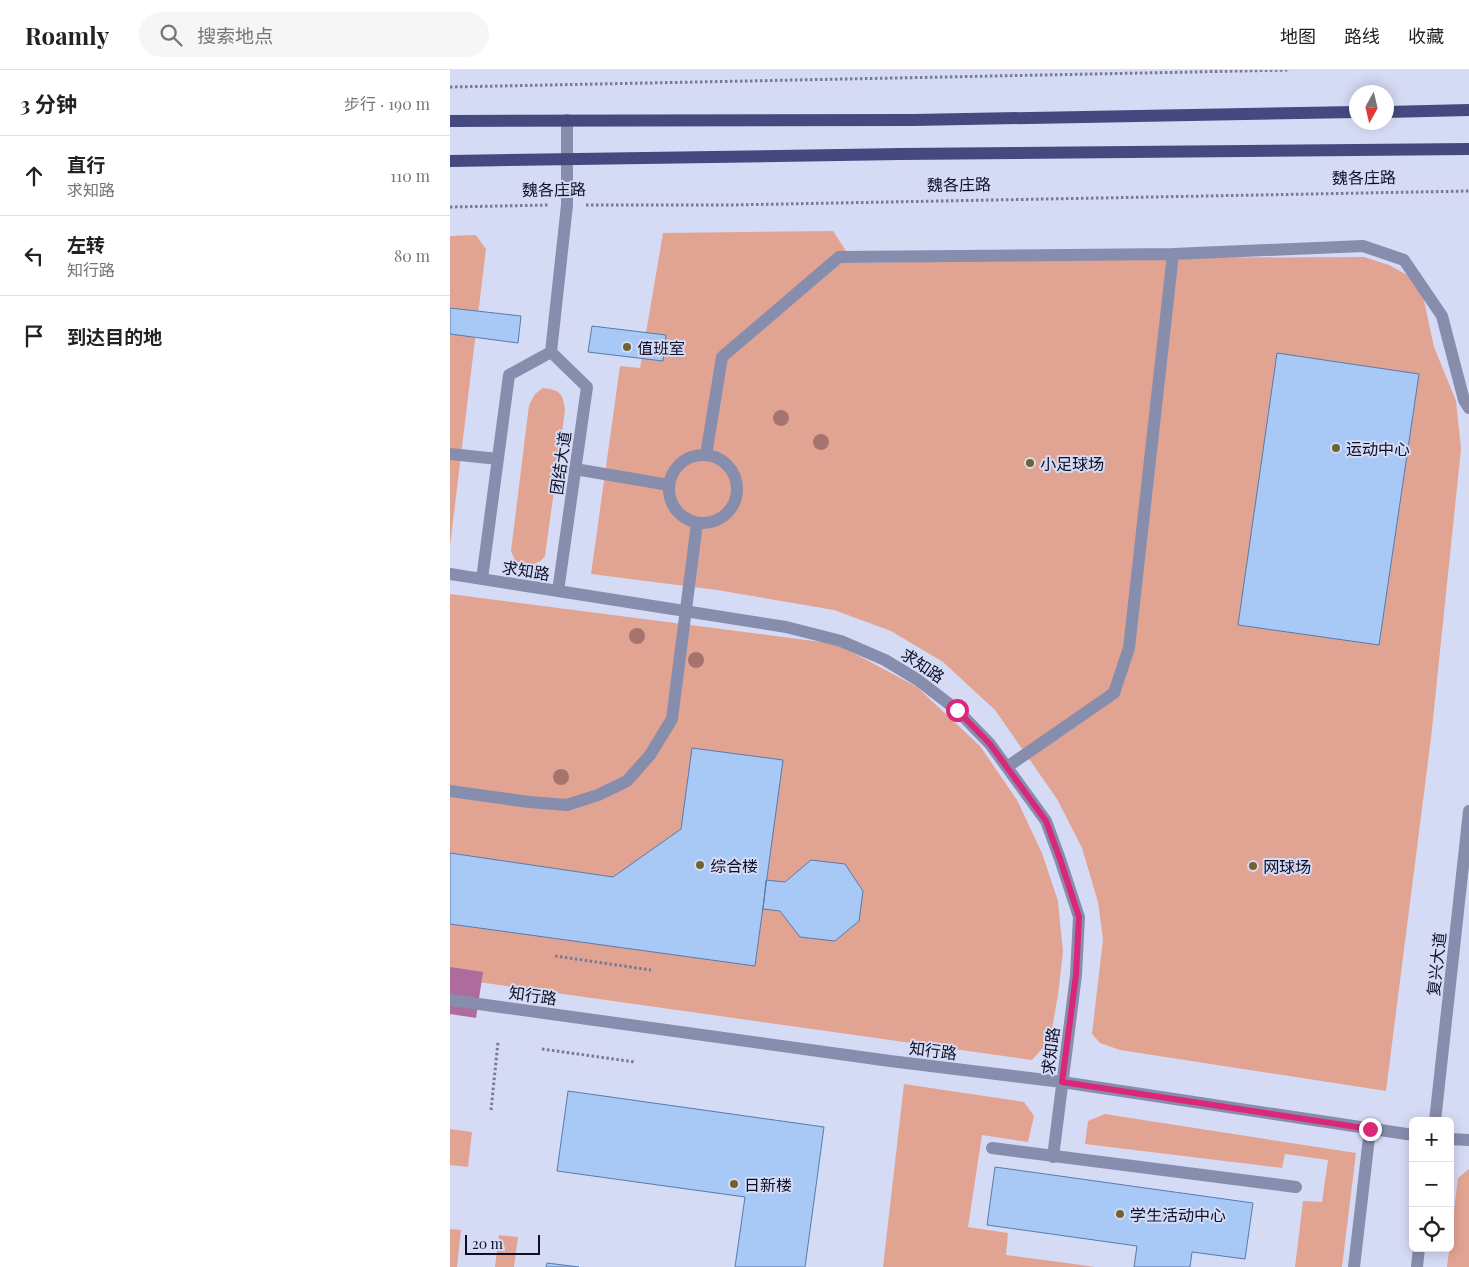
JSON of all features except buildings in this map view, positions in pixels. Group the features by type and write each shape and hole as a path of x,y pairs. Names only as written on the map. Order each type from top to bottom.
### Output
{"main road":[{"path":"1394,112 1469,110"},
{"path":"450,121 904,120 1349,112"},
{"name":"魏各庄路","path":"450,161 900,154 1469,149"}],"street":[{"path":"482,580 509,376 552,352 567,205 567,120"},
{"path":"706,455 722,357 840,256 1172,254 1363,246 1404,260 1442,316 1464,400 1469,408"},
{"path":"1007,767 1114,693 1129,648 1172,254"},
{"name":"团结大道","path":"552,352 587,387 558,591"},
{"path":"450,454 498,459"},
{"path":"706,455 717,458 729,468 736,483 737,494 734,504 727,513 708,523 696,523 686,519 676,511 668,490 670,478 675,468 684,460 706,455"},
{"path":"575,469 669,485"},
{"path":"450,791 566,805 598,795 627,781 650,755 672,720 696,523"},
{"name":"求知路","path":"450,574 786,627 841,641 886,660 918,680 957,710 990,744 1046,821 1079,917 1076,975 1054,1157"},
{"name":"复兴大道","path":"1434,1117 1469,812"},
{"name":"知行路","path":"450,1000 890,1061 1062,1082 1409,1134"},
{"path":"1354,1267 1370,1129"},
{"path":"1454,1139 1469,1140"},
{"path":"992,1148 1296,1187"},
{"path":"1417,1267 1419,1252"}],"path":[{"path":"450,87 1290,70"},
{"name":"魏各庄路","path":"450,207 730,205 1469,191"},
{"path":"555,956 651,970"},
{"path":"491,1110 498,1042"},
{"path":"542,1049 635,1062"}],"shaded area":[{"path":"833,231 854,263 1114,258 1364,257 1389,265 1409,276 1423,296 1434,347 1456,401 1461,449 1431,738 1386,1091 1120,1050 1100,1043 1092,1034 1103,939 1098,902 1082,848 1057,799 995,710 943,662 891,631 834,610 717,590 591,574 620,366 640,368 663,233"},
{"path":"476,235 486,249 450,546 450,236"},
{"path":"543,388 560,393 565,410 545,556 535,564 527,565 515,561 511,551 529,405 535,394"},
{"path":"450,594 837,644 917,687 980,746 1017,800 1042,853 1058,901 1063,952 1050,1040 1032,1060 450,978"},
{"path":"450,967 483,972 476,1018 450,1014"},
{"path":"904,1084 1024,1102 1034,1116 1028,1142 982,1135 968,1227 1008,1233 1006,1255 1096,1267 883,1267"},
{"path":"1105,1114 1356,1153 1342,1267 1295,1267 1303,1201 1322,1202 1328,1160 1285,1154 1282,1168 1085,1144 1088,1121"},
{"path":"450,1129 472,1132 468,1167 450,1165"},
{"path":"1469,1169 1469,1267 1447,1267 1449,1252 1454,1252 1454,1210 1458,1178"},
{"path":"450,1229 461,1230 457,1267 450,1267"},
{"path":"499,1235 518,1237 514,1267 495,1267"}],"place":[{"name":"值班室","path":"627,347"},
{"name":"运动中心","path":"1336,448"},
{"name":"小足球场","path":"1030,463"},
{"name":"综合楼","path":"700,865"},
{"name":"网球场","path":"1253,866"},
{"name":"日新楼","path":"734,1184"},
{"name":"学生活动中心","path":"1120,1214"}],"route":[{"path":"957,710 990,744 1046,821 1079,917 1076,975 1062,1082 1370,1129"}]}
